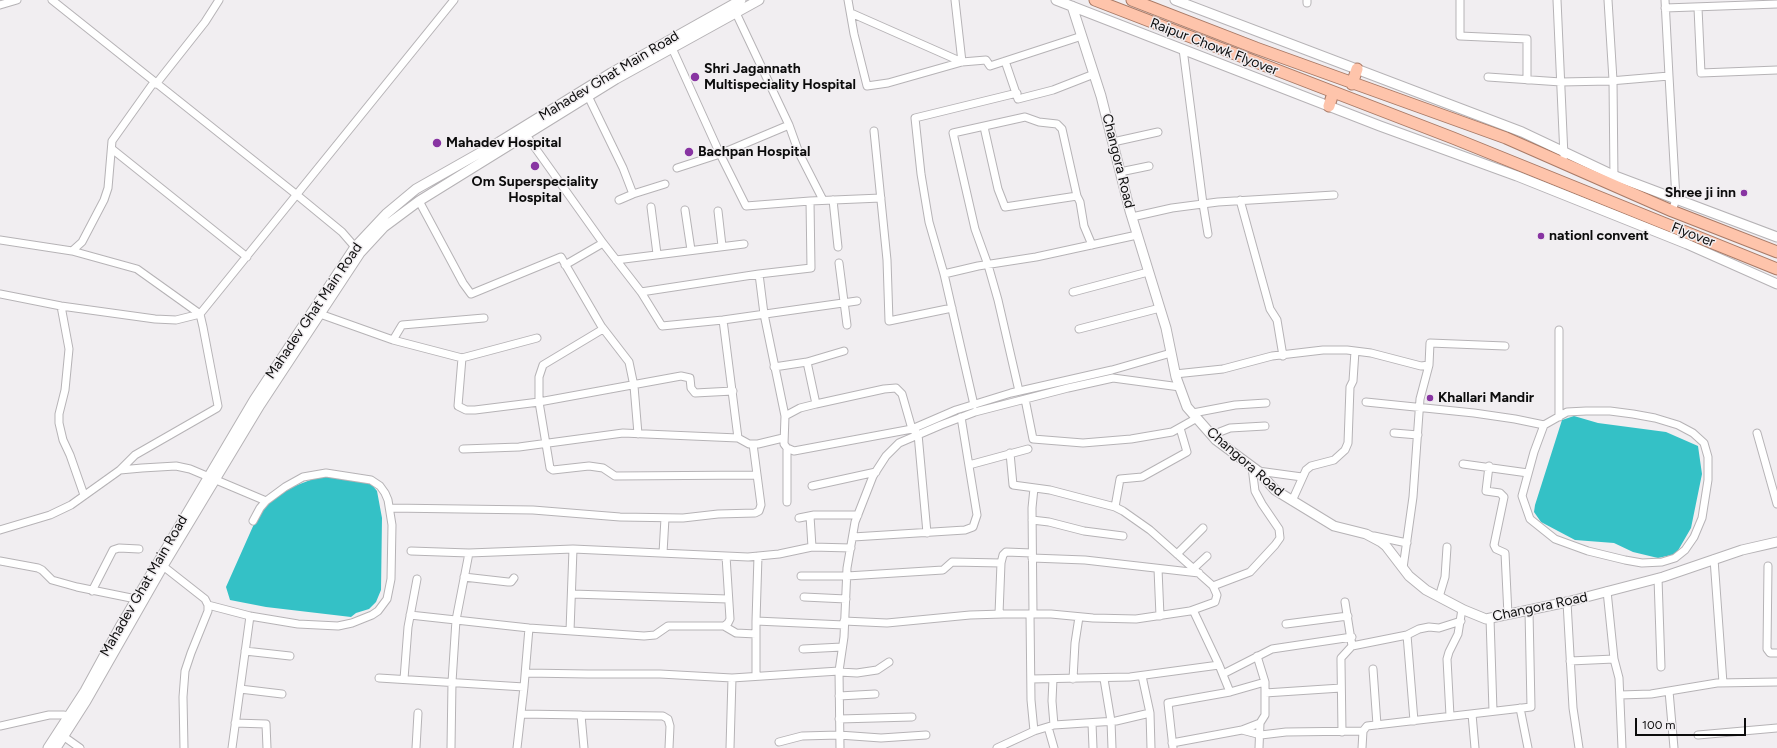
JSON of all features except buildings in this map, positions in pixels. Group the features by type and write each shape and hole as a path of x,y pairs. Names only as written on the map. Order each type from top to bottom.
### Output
{"highway":[{"name":"Raipur Chowk Flyover","path":"1095,0 1453,138 1606,206"},
{"name":"Raipur Chowk Flyover","path":"1132,0 1352,84 1564,157"},
{"path":"1352,84 1357,69"},
{"path":"1329,106 1333,93"},
{"name":"Flyover","path":"1564,157 1614,180 1672,211 1777,252"},
{"name":"Flyover","path":"1606,206 1680,229 1777,269"}],"street":[{"path":"0,5 17,0"},
{"path":"52,0 297,195 342,232 355,247"},
{"path":"72,251 82,242 104,200 108,188 112,141 116,134 155,83 206,22 220,0"},
{"path":"0,294 61,306 155,320 176,320 200,314 454,0"},
{"name":"Mahadev Ghat Main Road","path":"48,748 71,718 136,599 212,478 254,400 355,247 386,214 416,189 500,142 611,73 741,0"},
{"path":"56,748 71,718 163,566 212,478 360,253 384,227 419,201 588,96 759,0"},
{"path":"848,0 867,86 888,83 962,62 986,60 990,66 1082,36"},
{"path":"1056,0 1329,106 1517,176 1606,206 1777,284"},
{"path":"1175,0 1522,132 1564,157"},
{"path":"1460,0 1460,36 1527,39 1526,80"},
{"path":"1557,0 1564,157"},
{"path":"1608,0 1613,80 1614,180 1710,211 1777,237"},
{"path":"1665,0 1676,200 1672,211"},
{"path":"952,1 962,62"},
{"path":"1665,8 1698,8 1752,3 1777,4"},
{"name":"Changora Road","path":"1072,6 1094,74 1137,235 1160,308 1175,374 1188,407 1212,435 1255,469 1276,490 1334,526 1366,534 1386,546 1403,568 1426,590 1462,609 1486,619 1567,602 1658,578 1742,550 1777,542"},
{"path":"1698,8 1701,73 1777,70"},
{"path":"736,13 789,125 799,153 823,200"},
{"path":"850,13 962,62"},
{"path":"672,48 720,154 746,206 823,200 881,198"},
{"path":"1183,49 1208,234"},
{"path":"1005,61 1018,99 1053,90 1094,74"},
{"path":"1488,77 1560,82 1669,76"},
{"path":"974,405 944,274 929,222 921,174 915,118 1016,93"},
{"path":"588,96 623,168 633,194"},
{"path":"1019,391 1005,328 988,265 975,229 953,133 1025,117 1039,122 1057,124 1062,129 1077,196 1080,202 1084,226 1092,245"},
{"path":"678,168 720,154 789,125"},
{"path":"984,127 998,189 1005,207 1077,196"},
{"path":"874,131 887,260 889,321 952,308"},
{"path":"1113,142 1158,132"},
{"path":"526,135 603,243 641,292 662,326 724,320 857,301"},
{"path":"112,149 247,257"},
{"path":"1120,172 1149,166"},
{"path":"619,200 665,184"},
{"path":"1132,217 1172,208 1203,204 1240,200 1334,195"},
{"path":"833,200 838,247"},
{"path":"1240,200 1270,309 1277,320 1283,356"},
{"path":"419,201 463,283 472,294 561,257 602,327 628,362 634,386 638,434"},
{"path":"641,292 759,274 811,268 810,201"},
{"path":"651,207 657,254"},
{"path":"685,210 691,250"},
{"path":"718,211 722,246"},
{"path":"944,274 1036,257 1137,235"},
{"path":"0,240 72,251 137,269 200,314 218,406 217,408 135,454 120,470 71,505 50,515 0,530"},
{"path":"565,264 603,243"},
{"path":"616,260 744,244"},
{"path":"839,263 847,325"},
{"path":"1073,292 1148,272"},
{"path":"759,274 764,314 785,416 783,438 784,444 787,448 787,502"},
{"path":"61,306 69,349 65,390 59,414 59,423 63,440 70,455 84,496"},
{"path":"1080,329 1160,308"},
{"path":"320,314 393,340 462,358 537,338"},
{"path":"393,340 402,324 484,318"},
{"path":"724,320 738,438"},
{"path":"602,327 603,329 543,365 539,377 539,402 550,468 553,470 589,466 603,468 615,476 756,475"},
{"path":"1559,330 1559,418"},
{"path":"1403,568 1414,491 1420,407 1429,365 1430,343 1504,346"},
{"path":"1175,374 1223,369 1272,356 1283,356 1323,350 1371,353 1421,366 1429,365"},
{"path":"774,367 807,362 844,351"},
{"path":"1292,501 1306,470 1311,466 1334,460 1345,450 1348,442 1350,388 1353,381 1355,351"},
{"path":"840,748 839,671 850,548 858,515 876,472 886,456 899,443 915,431 956,410 1019,391 1112,370 1171,353"},
{"path":"462,358 458,406 466,410 539,402 634,386 681,376 690,378 691,388 695,393 733,391"},
{"path":"807,362 816,404"},
{"path":"787,448 794,451 807,450 870,436 915,431 1025,399 1113,378 1180,387"},
{"path":"785,416 800,408 884,389 896,388 902,394 915,431 927,533"},
{"path":"1025,399 1033,439 1083,443 1130,439 1172,432 1180,428 1195,416 1235,405 1266,403"},
{"path":"1366,402 1515,419 1544,425 1559,418 1567,412 1610,411 1655,418 1678,425 1693,432 1704,443 1708,457 1708,480 1702,518 1694,537 1685,550 1675,558 1662,562 1642,563 1625,560 1588,551 1555,539 1530,519 1522,496 1544,425"},
{"path":"852,537 965,530 974,527 977,515 961,417"},
{"path":"1212,435 1230,428 1266,426"},
{"path":"1116,507 1120,479 1142,477 1187,452 1180,428"},
{"path":"463,449 519,448 623,433 738,438 749,444 783,438"},
{"path":"1394,433 1418,435"},
{"path":"1757,433 1777,504"},
{"path":"390,508 533,510 580,515 665,518 755,513 759,511 761,505 753,444"},
{"path":"969,465 1028,449"},
{"path":"756,621 844,623 887,622 963,615 999,614 1051,614 1079,617 1136,619 1193,610 1215,602 1217,595 1213,586 1150,530 1116,507 1050,490 1013,485 1010,453"},
{"path":"1463,464 1489,466 1528,473"},
{"path":"120,470 176,466 190,469 266,501"},
{"path":"1489,466 1486,491 1500,493 1504,498 1494,546 1496,549 1505,553 1508,615"},
{"path":"1213,586 1250,572 1280,538 1279,529 1255,491 1255,469 1302,477"},
{"path":"812,486 876,472"},
{"path":"208,605 250,616 298,624 338,626 352,623 372,615 378,611 387,599 390,589 392,525 390,508 385,493 380,486 371,480 326,473 303,477 285,487 266,501 260,508 253,521"},
{"path":"1034,488 1032,520 1031,614 1031,679 1034,731"},
{"path":"799,518 810,516 858,515"},
{"path":"810,516 812,547"},
{"path":"663,553 665,518"},
{"path":"1032,520 1049,522 1084,531 1124,536"},
{"path":"1177,554 1203,528"},
{"path":"1366,534 1407,543"},
{"path":"411,551 469,553 573,549 726,556 758,556 779,554 812,547 850,548"},
{"path":"1439,597 1446,577 1448,547"},
{"path":"92,591 113,550 119,548 139,549"},
{"path":"570,631 573,549"},
{"path":"999,614 1001,563 1002,557 1006,552 1158,569 1196,571"},
{"path":"451,748 452,682 456,620 469,553"},
{"path":"724,626 730,619 726,556"},
{"path":"756,676 758,556"},
{"path":"1196,571 1207,556"},
{"path":"1671,559 1675,572"},
{"path":"1714,559 1723,683"},
{"path":"0,560 38,568 52,580 92,591 136,599"},
{"path":"801,576 847,576 944,570 952,562 1001,563"},
{"path":"163,566 205,599 208,605 208,611 185,671 184,748"},
{"path":"1768,566 1766,644 1768,651 1777,653"},
{"path":"1158,569 1160,616"},
{"path":"464,577 508,582 511,582 514,578"},
{"path":"1658,578 1661,668"},
{"path":"404,679 410,616 417,579"},
{"path":"1607,591 1614,659 1619,678 1622,748"},
{"path":"572,594 728,599"},
{"path":"804,597 846,599"},
{"path":"1345,602 1352,637 1352,646"},
{"path":"1567,602 1573,708 1579,748"},
{"path":"1450,716 1447,659 1458,634 1462,609"},
{"path":"1193,610 1230,692"},
{"path":"1362,748 1363,731 1367,726 1531,707 1529,611"},
{"path":"232,748 250,616"},
{"path":"410,616 529,628 644,636 655,635 668,626 724,626 736,633 756,634"},
{"path":"1286,624 1348,616"},
{"path":"1074,679 1074,643 1079,617"},
{"path":"1490,618 1493,711"},
{"path":"1342,732 1341,658 1352,646 1407,635 1419,629 1429,627 1440,628 1461,621"},
{"path":"517,748 522,714 529,628"},
{"path":"1407,635 1414,721"},
{"path":"1223,674 1272,649 1352,637"},
{"path":"803,649 842,647"},
{"path":"245,651 290,656"},
{"path":"1257,656 1265,682 1265,715 1260,723 1242,730 1172,746 1168,703 1230,692 1265,682"},
{"path":"1570,661 1614,659"},
{"path":"526,673 660,674 732,678 839,671 857,673 877,670 889,662"},
{"path":"1031,679 1104,679 1142,676 1219,666"},
{"path":"1373,669 1377,725"},
{"path":"1142,676 1150,713 1151,748"},
{"path":"379,678 524,687"},
{"path":"730,748 732,678"},
{"path":"1052,679 1051,726 1054,748"},
{"path":"1104,679 1111,721 1112,748"},
{"path":"1620,695 1644,695 1723,683 1777,682"},
{"path":"1265,693 1341,688"},
{"path":"240,689 282,694"},
{"path":"1670,690 1674,748"},
{"path":"839,696 875,694"},
{"path":"1520,708 1528,748"},
{"path":"416,748 418,713"},
{"path":"997,748 1034,731 1051,726 1111,721 1150,713"},
{"path":"0,726 49,715 58,714 71,718"},
{"path":"522,714 663,716 668,719 670,726 669,748"},
{"path":"1472,714 1475,748"},
{"path":"581,715 584,748"},
{"path":"839,719 912,717"},
{"path":"235,723 266,724 267,748"},
{"path":"1092,723 1093,748"},
{"path":"1259,748 1261,735 1260,723"},
{"path":"1698,736 1777,728"},
{"path":"1242,730 1261,735 1310,731 1363,731"},
{"path":"778,742 802,736 881,738 926,735"},
{"path":"63,736 80,748"}],"water":[{"path":"1574,416 1598,423 1666,432 1698,446 1702,474 1691,528 1676,554 1658,558 1633,552 1614,543 1575,540 1541,522 1534,512 1535,505 1562,420"},
{"path":"331,475 367,479 377,491 382,518 381,590 376,602 369,609 356,613 351,617 266,607 230,600 226,587 262,506 279,492 313,479"}],"place":[{"name":"Shri Jagannath Multispeciality Hospital","path":"695,77"},
{"name":"Mahadev Hospital","path":"437,143"},
{"name":"Bachpan Hospital","path":"689,152"},
{"name":"Om Superspeciality Hospital","path":"535,166"},
{"name":"Shree ji inn","path":"1744,193"},
{"name":"nationl convent","path":"1541,236"},
{"name":"Khallari Mandir","path":"1430,398"}]}
